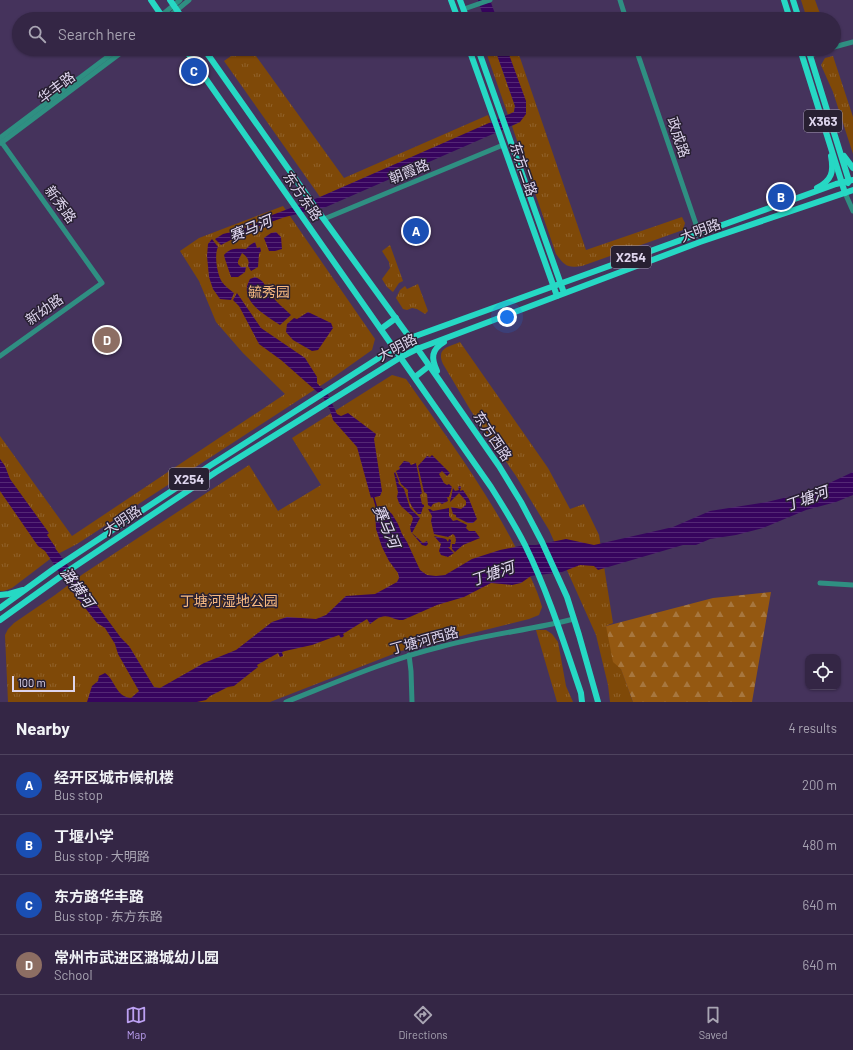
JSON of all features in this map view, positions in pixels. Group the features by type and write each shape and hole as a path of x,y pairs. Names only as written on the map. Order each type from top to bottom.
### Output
{"main road":[{"path":"151,0 158,12"},
{"path":"451,0 455,12"},
{"path":"460,0 465,12"},
{"path":"784,0 788,12"},
{"path":"793,0 797,12"},
{"name":"东方东路","path":"190,56 401,357"},
{"name":"东方东路","path":"209,56 304,192 417,349"},
{"name":"东方二路","path":"471,56 557,296"},
{"name":"东方二路","path":"481,56 564,293"},
{"name":"X363","path":"802,56 825,128 848,181"},
{"name":"X363","path":"810,56 848,181"},
{"path":"804,195 822,186 832,174 833,168 825,128"},
{"path":"838,144 847,161 853,168"},
{"path":"845,193 848,181"},
{"name":"大明路","path":"0,608 55,568 210,464 314,400 410,338 804,195 848,181"},
{"name":"大明路","path":"0,620 60,576 216,472 401,357 417,349 700,242 853,190"},
{"path":"555,266 563,277 575,278"},
{"path":"538,292 548,283 548,272"},
{"path":"381,329 396,318"},
{"path":"446,389 433,362 434,352 438,345 455,335"},
{"name":"东方西路","path":"417,349 499,466 521,502 557,574 574,619"},
{"path":"401,357 491,487 525,544 557,623 581,693 582,702"},
{"path":"415,377 430,366"},
{"path":"0,595 9,594 28,588"},
{"path":"574,619 598,702"}],"street":[{"path":"174,5 180,0"},
{"path":"174,5 189,0"},
{"path":"464,9 490,0"},
{"path":"620,0 624,12"},
{"path":"841,45 853,42"},
{"name":"华丰路","path":"1,141 109,56"},
{"name":"华丰路","path":"1,141 116,56"},
{"name":"政成路","path":"638,56 699,233"},
{"name":"新秀路","path":"1,141 102,283"},
{"name":"朝霞路","path":"322,216 503,145"},
{"path":"845,193 853,211"},
{"name":"新幼路","path":"0,356 102,283"},
{"path":"820,583 853,585"},
{"name":"丁塘河西路","path":"286,702 324,686 409,655 442,646 574,619"},
{"path":"409,655 412,702"}],"green space":[{"path":"801,0 815,0 819,12 805,12"},
{"path":"231,56 256,56 344,178 488,115 491,123 320,197 224,61"},
{"path":"487,56 497,56 515,106 514,112 508,115"},
{"path":"508,56 519,56 586,250 682,217 685,223 683,230 582,266 573,267 567,265 556,254 512,126 520,122"},
{"path":"833,56 853,117 853,154 833,92 821,65 825,58"},
{"name":"毓秀园","path":"283,206 375,339 372,350 331,379 77,544 54,556 12,588 0,591 0,436 72,536 285,394 243,353 216,322 199,281 180,251 199,238"},
{"path":"390,245 403,281 399,283 393,292 387,287 382,279 390,268 389,262 382,251"},
{"path":"418,284 428,311 425,314 417,309 403,309 396,298 400,290 405,286 407,289"},
{"path":"460,342 548,468 570,509 584,504 599,535 613,623 606,626 633,702 610,702 608,685 596,635 549,530 516,476 471,411 443,364 441,359 442,351"},
{"name":"丁塘河湿地公园","path":"392,375 406,379 480,486 507,531 535,587 542,607 539,615 529,619 401,651 270,702 8,702 5,635 14,623 83,574 249,465 278,511 321,485 292,438"},
{"path":"771,592 752,702 633,702 621,669 613,662 606,626 713,598"},
{"path":"536,630 546,630 552,634 558,642 566,686 573,702 557,702"}],"water":[{"path":"478,0 490,0 494,12 482,12"},
{"path":"497,56 510,56 526,101 526,114 520,122 326,207 285,217 254,228 221,245 215,239 223,234 243,229 272,215 320,197 514,112 515,106"},
{"path":"276,232 281,237 282,249 269,251 264,238 271,233"},
{"path":"212,239 218,247 216,259 220,279 234,293 231,300 220,299 213,289 209,277 207,256 208,244"},
{"path":"255,242 257,248 260,247 261,251 259,254 258,267 251,271 248,266 248,259 242,253 238,264 241,267 246,267 245,272 238,277 231,277 224,255 232,250 246,249"},
{"path":"255,277 264,283 268,292 291,315 280,325 260,311 251,302 247,285 250,279"},
{"path":"237,293 261,328 305,358 317,377 317,383 328,395 337,414 341,416 348,413 376,434 374,439 382,491 380,496 371,498 357,447 333,420 330,410 323,397 281,360 259,344 239,306 233,300"},
{"path":"308,312 331,323 333,328 318,350 312,351 293,340 286,332 287,324 294,318 297,319"},
{"path":"432,455 450,473 447,476 442,471 439,474 444,483 447,485 449,484 452,487 449,497 447,497 448,501 442,504 439,502 433,504 431,507 428,505 427,494 424,492 418,466 427,456 430,457"},
{"path":"0,459 5,466 10,479 49,533 47,535 55,548 121,638 129,646 154,687 160,688 204,663 236,650 272,622 287,617 316,619 326,615 346,596 375,594 397,582 399,578 398,573 389,561 382,547 376,529 375,509 381,506 385,507 392,514 420,570 427,575 436,576 445,575 472,559 500,550 566,539 594,545 673,527 710,511 767,502 792,496 823,486 853,472 853,495 836,502 806,510 763,528 736,535 710,539 696,545 683,545 598,570 594,566 580,565 562,572 531,576 521,583 512,585 491,583 464,597 437,605 403,620 397,620 384,616 378,618 370,624 367,619 343,634 344,636 341,638 339,635 312,645 285,651 282,652 283,656 280,657 278,653 257,665 258,667 234,686 228,687 210,696 206,700 197,702 87,702 92,686 98,681 99,676 105,673 109,676 119,691 126,697 131,698 139,691 118,654 115,644 105,628 97,623 71,590 45,551 38,546 0,491"},
{"path":"404,461 409,462 411,465 416,463 422,493 420,495 422,504 424,505 421,514 418,514 411,506 408,497 408,490 401,484 396,471 400,469 399,467"},
{"path":"395,472 399,482 398,483 404,489 410,508 420,518 412,533 423,543 427,541 428,544 426,546 422,545 411,532 410,527 413,519 412,516 399,503 397,497 398,492"},
{"path":"460,486 460,491 463,490 469,499 477,519 473,523 468,523 453,514 451,507 461,509 466,505 466,501 459,493 450,502 453,488 455,491 459,490 458,487"},
{"path":"449,508 449,516 453,521 457,520 467,525 466,528 469,531 475,531 480,538 463,545 455,552 452,549 452,544 455,544 455,536 453,534 448,537 434,534 431,521 432,516 428,509 433,511"},
{"path":"434,536 446,539 448,542 449,539 451,540 450,547 448,547 454,553 448,557 441,555 439,551 441,544"}],"waterway":[{"name":"赛马河","path":"373,495 377,509"}],"place":[{"name":"东方路华丰路","path":"194,71"},
{"name":"丁堰小学","path":"781,197"},
{"name":"经开区城市候机楼","path":"416,231"},
{"name":"常州市武进区潞城幼儿园","path":"107,340"}],"water label":[{"name":"丁塘河","path":"806,498"},
{"name":"丁塘河","path":"492,573"},
{"name":"潞横河","path":"78,587"}]}
